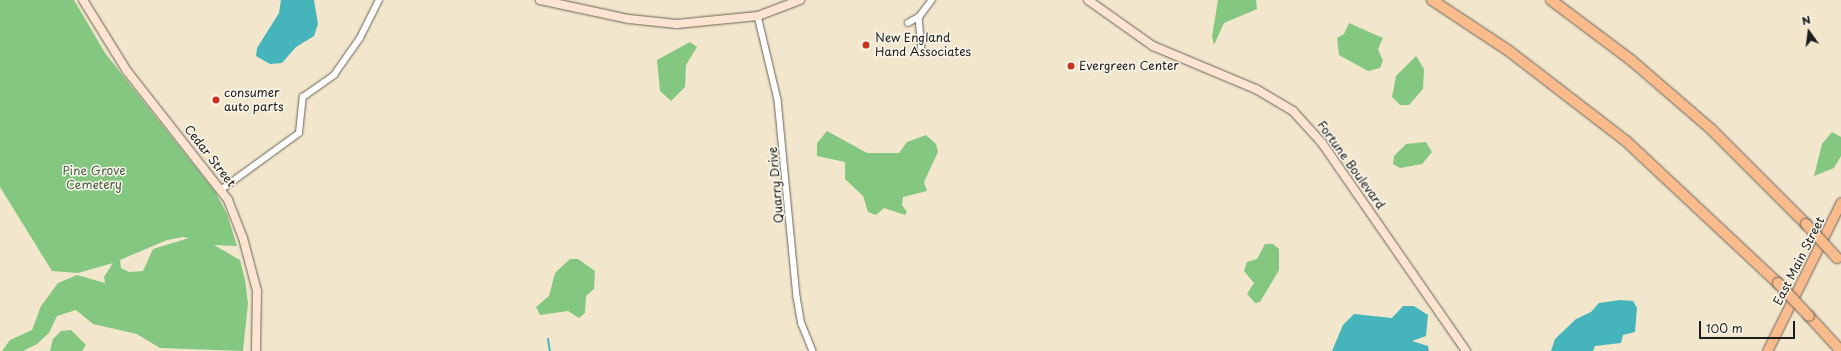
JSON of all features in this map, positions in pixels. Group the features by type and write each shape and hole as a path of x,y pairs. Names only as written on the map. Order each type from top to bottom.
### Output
{"highway":[{"path":"1432,0 1509,51 1626,141 1778,283 1841,351"},
{"path":"1551,0 1631,60 1705,123 1806,224 1839,260"}],"main road":[{"name":"Cedar Street","path":"83,0 126,71 222,189 241,231 257,291 256,351"},
{"path":"540,0 629,19 677,24 758,16 800,0"},
{"name":"Fortune Boulevard","path":"1088,0 1161,50 1256,89 1293,111 1322,143 1466,351"},
{"name":"East Main Street","path":"1767,351 1841,202"}],"street":[{"path":"222,189 296,136 302,126 303,96 334,76 360,38 379,0"},
{"path":"908,23 919,17 932,0"},
{"name":"Quarry Drive","path":"758,16 778,100 797,297 802,324 813,351"},
{"path":"919,17 922,53"}],"green space":[{"name":"Pine Grove Cemetery","path":"0,0 74,0 105,53 216,193 227,214 237,246 214,245 240,260 245,280 248,303 243,351 160,348 137,334 93,324 76,310 57,316 49,333 37,344 23,351 2,351 10,340 32,330 41,306 58,283 77,275 105,283 104,277 113,263 78,273 52,271 0,187","holes":["183,237 189,238 153,249 143,271 129,272 121,268 120,260 167,240"]},
{"path":"1218,0 1256,0 1257,9 1224,23 1214,45 1212,37"},
{"path":"1349,23 1383,38 1378,49 1383,61 1380,68 1368,71 1339,55 1337,38 1344,34"},
{"path":"690,42 697,47 686,65 685,87 671,101 660,91 657,60"},
{"path":"1416,56 1424,69 1423,89 1409,105 1400,105 1392,97 1396,76"},
{"path":"827,131 867,153 899,153 907,142 926,135 936,144 938,152 924,182 927,191 903,197 902,205 907,212 905,215 884,208 876,215 868,212 863,196 845,179 845,162 817,156 817,143"},
{"path":"1832,132 1841,137 1841,156 1834,168 1814,176 1822,144"},
{"path":"1426,142 1432,152 1422,164 1400,168 1393,164 1394,156 1406,144"},
{"path":"1265,244 1273,244 1279,249 1279,270 1260,302 1255,303 1247,294 1254,283 1244,271 1247,262 1257,259"},
{"path":"570,259 578,259 595,271 594,289 586,296 585,313 579,318 568,311 540,315 536,307 549,296 555,273"},
{"path":"71,330 86,345 82,351 50,351 53,339 61,331"}],"water":[{"path":"281,0 314,0 318,24 314,36 296,47 282,63 270,64 256,56 257,48 279,13"},
{"path":"1620,300 1633,301 1637,308 1635,332 1623,335 1621,343 1595,346 1593,351 1551,351 1555,339 1576,319 1591,312 1599,303"},
{"path":"1403,306 1414,306 1428,315 1426,336 1412,341 1428,346 1429,351 1332,351 1343,325 1354,314 1392,318"}],"waterway":[{"path":"548,339 550,351"}],"place":[{"name":"New England Hand Associates","path":"866,45"},
{"name":"Evergreen Center","path":"1071,66"},
{"name":"consumer auto parts","path":"216,100"}]}
